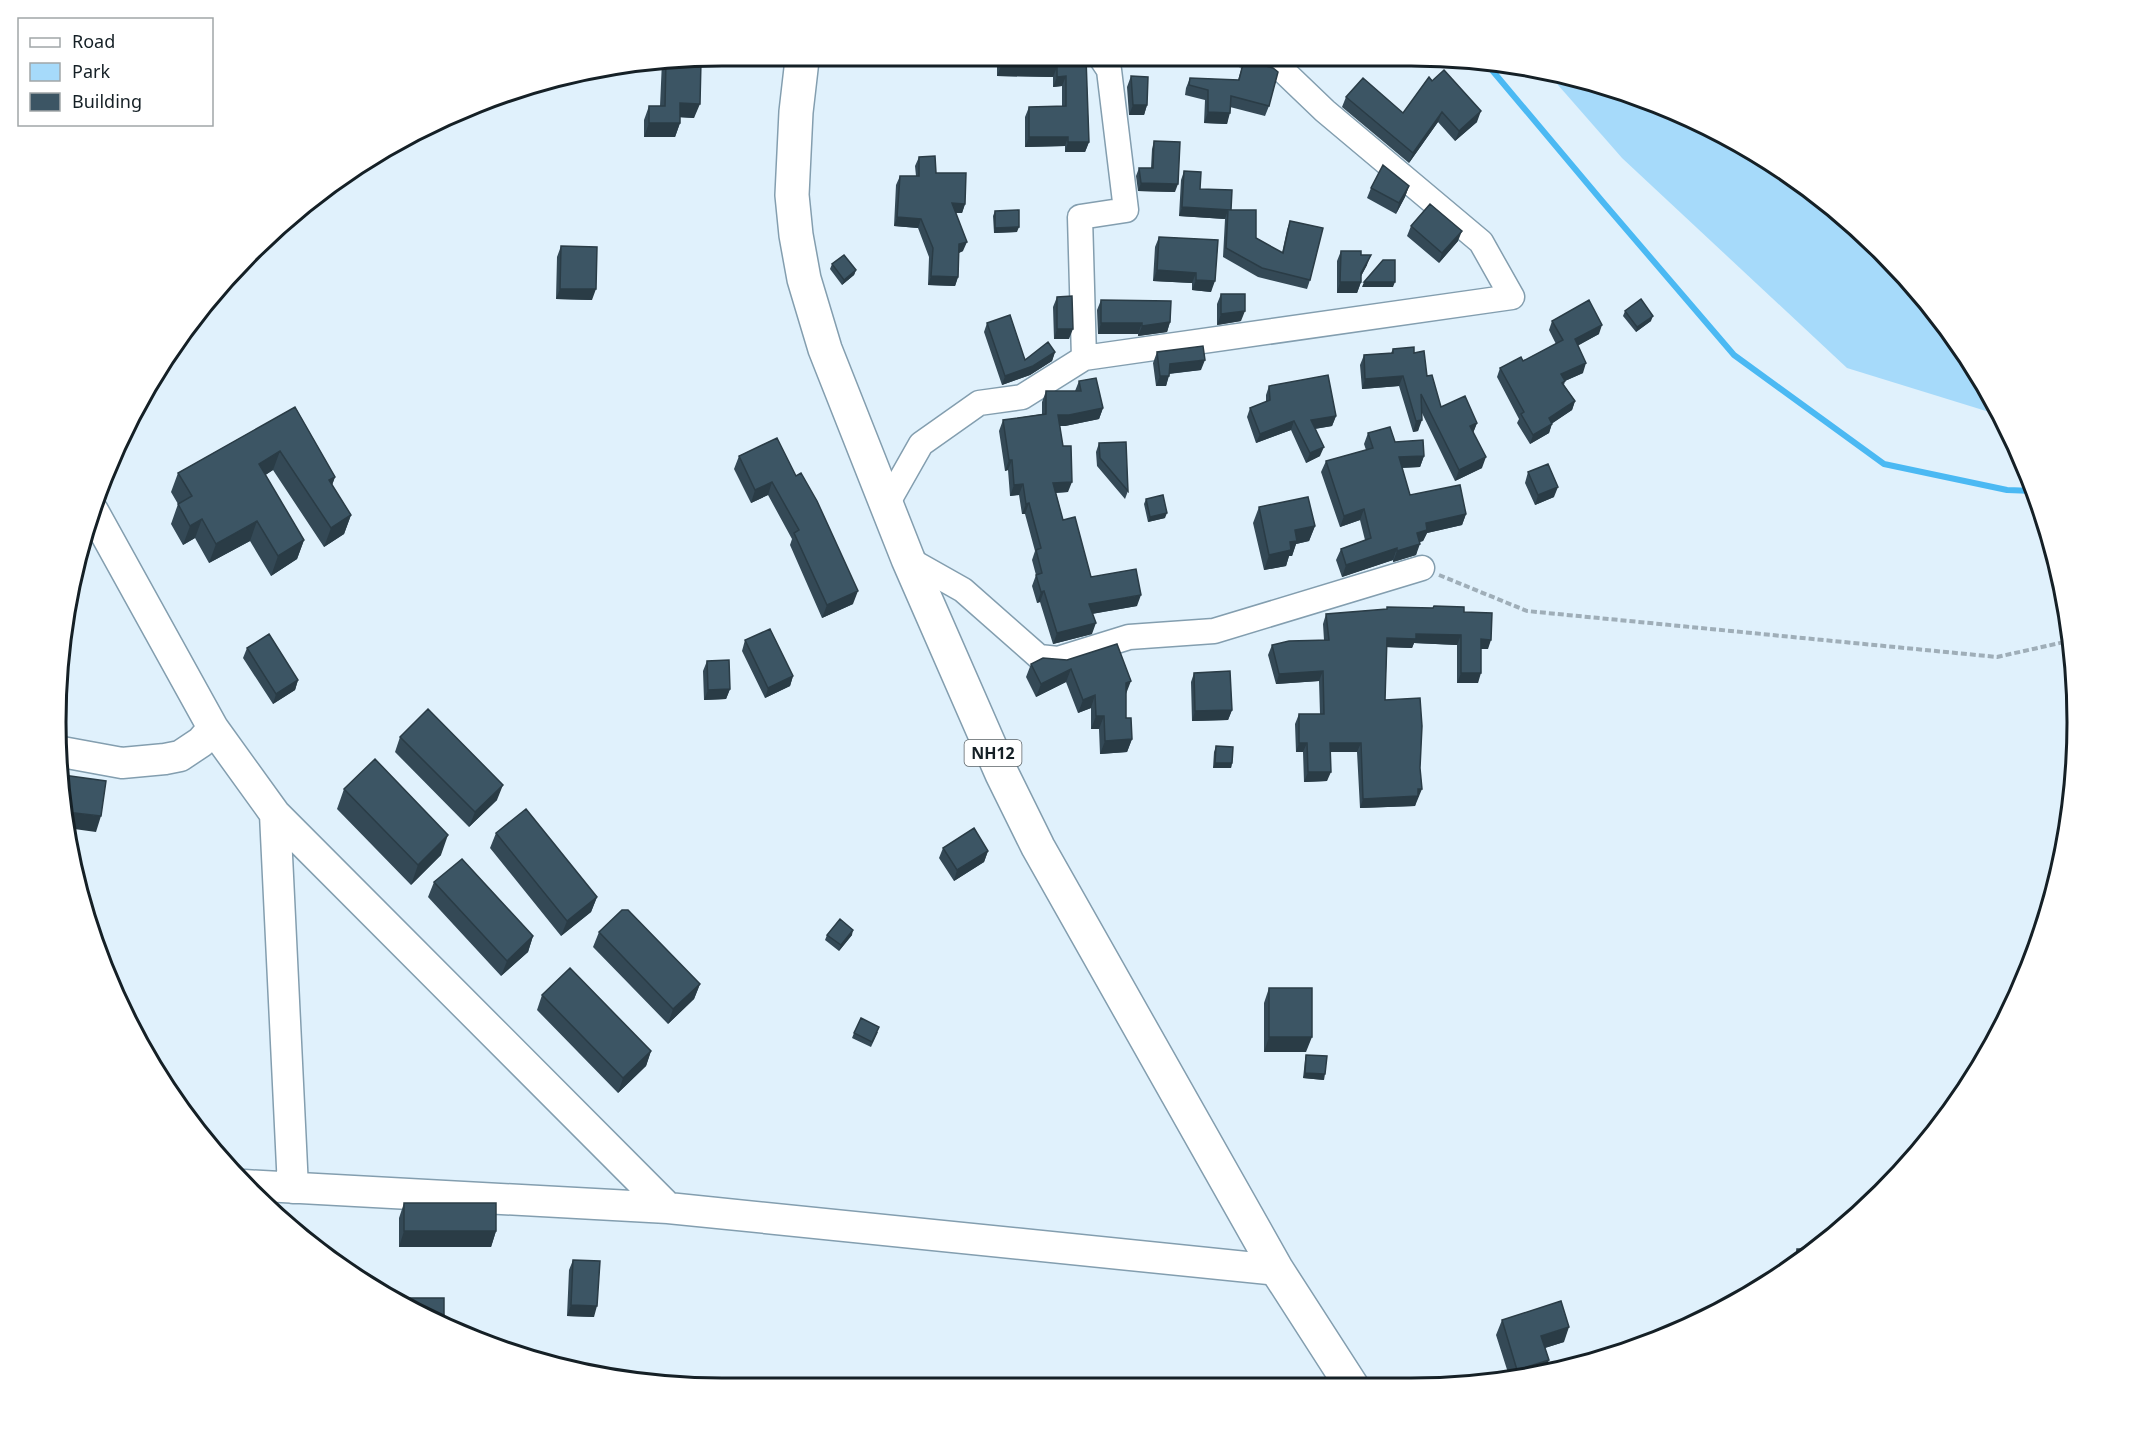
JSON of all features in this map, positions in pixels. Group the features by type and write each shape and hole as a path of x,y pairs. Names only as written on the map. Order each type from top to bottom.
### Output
{"highway":[{"name":"NH12","path":"801,66 796,112 792,195 804,279 825,349 908,559 1002,774 1038,847 1277,1270 1346,1378"}],"street":[{"path":"1084,358 1080,217 1126,210 1109,70 1106,66"},
{"path":"887,504 921,444 979,403 1022,397 1084,358 1512,297 1481,242 1325,111 1278,66"},
{"path":"98,520 213,728 275,814 668,1208"},
{"path":"908,559 963,590 1040,657 1058,659 1129,637 1214,631 1422,568"},
{"path":"67,753 122,763 165,759 180,756 201,742 213,728"},
{"path":"275,814 293,1188"},
{"path":"258,1186 668,1208 1277,1270"}],"path":[{"path":"1422,568 1527,611 1997,657 2062,643"}],"green space":[{"path":"1556,83 1622,101 1701,134 1739,154 1810,202 1844,229 1904,289 1956,358 1988,412 1847,368 1622,158"}],"building":[{"path":"701,66 700,104 680,103 680,123 649,123 649,106 665,106 666,69"},
{"path":"1001,66 1086,66 1089,142 1068,142 1068,137 1029,137 1029,107 1066,106 1066,76 1057,77 1057,67"},
{"path":"1242,66 1266,66 1278,72 1269,106 1231,96 1230,113 1208,112 1208,90 1189,85 1190,78 1239,80"},
{"path":"1444,70 1481,111 1459,131 1442,112 1413,153 1346,97 1363,78 1403,113 1429,77 1432,81"},
{"path":"1131,76 1148,77 1147,105 1133,105"},
{"path":"1154,141 1180,142 1178,184 1141,183 1139,168 1153,168"},
{"path":"935,156 936,173 966,173 965,204 952,203 967,242 959,244 958,277 931,276 933,248 921,219 897,217 900,176 919,176 919,157"},
{"path":"1383,165 1409,186 1399,203 1371,188"},
{"path":"1184,171 1201,172 1200,189 1232,190 1231,210 1182,207"},
{"path":"1430,204 1462,231 1442,253 1411,226"},
{"path":"1019,210 1019,227 995,228 995,211"},
{"path":"1228,210 1256,210 1256,238 1283,253 1290,221 1323,228 1310,280 1262,268 1226,248"},
{"path":"1159,237 1218,240 1215,281 1196,280 1196,273 1157,270"},
{"path":"561,246 597,247 596,289 560,289"},
{"path":"1341,251 1361,251 1361,255 1371,255 1361,273 1361,282 1340,282"},
{"path":"844,255 856,270 844,280 832,264"},
{"path":"1383,260 1395,260 1395,282 1364,282"},
{"path":"1221,294 1245,294 1245,311 1221,314"},
{"path":"1072,296 1073,329 1057,329 1057,297"},
{"path":"1641,299 1653,316 1637,327 1625,311"},
{"path":"1101,300 1171,301 1170,322 1142,326 1142,323 1101,323"},
{"path":"1589,300 1602,325 1575,339 1586,363 1561,374 1565,381 1562,383 1575,401 1549,418 1552,424 1533,435 1521,414 1524,412 1500,368 1521,357 1523,361 1563,340 1552,321"},
{"path":"1010,315 1025,360 1048,342 1055,352 1033,366 1005,376 987,323"},
{"path":"1203,346 1205,360 1170,364 1169,376 1160,376 1157,352"},
{"path":"1414,347 1414,353 1424,351 1427,376 1432,375 1441,407 1465,396 1477,423 1470,426 1486,457 1459,470 1421,394 1422,420 1416,421 1403,376 1365,379 1364,355 1393,353 1393,349"},
{"path":"1328,375 1336,416 1311,420 1324,447 1310,453 1294,421 1260,434 1250,408 1270,400 1269,386"},
{"path":"1096,378 1103,408 1058,415 1063,446 1071,446 1072,482 1053,483 1063,520 1075,517 1091,577 1136,569 1141,595 1089,604 1096,623 1057,633 1044,591 1041,592 1036,575 1042,573 1036,550 1041,548 1029,503 1026,504 1023,484 1014,485 1012,460 1009,460 1003,420 1046,414 1046,391 1081,391 1079,381"},
{"path":"295,407 335,477 329,480 351,515 331,528 280,451 259,464 304,540 278,556 257,521 216,544 202,519 190,526 178,504 192,496 178,473"},
{"path":"1390,427 1395,442 1423,440 1424,456 1399,457 1410,495 1460,485 1466,514 1426,523 1427,530 1417,533 1420,544 1397,551 1397,548 1346,565 1341,549 1371,538 1364,509 1344,516 1326,461 1373,448 1368,433"},
{"path":"777,438 796,476 801,473 817,501 858,591 827,605 794,533 799,530 772,482 755,490 739,456"},
{"path":"1126,442 1128,491 1100,458 1099,443"},
{"path":"1548,464 1558,487 1538,495 1528,472"},
{"path":"1163,495 1167,513 1150,517 1146,499"},
{"path":"1308,497 1315,526 1295,530 1297,541 1290,542 1291,550 1269,555 1259,507"},
{"path":"1434,606 1464,607 1464,612 1492,613 1491,640 1481,639 1481,673 1461,673 1461,635 1416,634 1416,639 1387,638 1385,700 1420,698 1422,789 1418,789 1418,796 1363,799 1361,743 1330,743 1331,772 1308,772 1307,743 1299,743 1299,714 1324,714 1323,671 1279,674 1272,645 1289,641 1329,640 1326,614 1387,609 1387,607 1433,608"},
{"path":"770,629 793,676 768,688 745,640"},
{"path":"269,634 298,680 276,694 247,648"},
{"path":"1117,644 1131,681 1126,683 1126,718 1131,718 1132,739 1105,741 1104,716 1096,716 1095,695 1083,700 1071,669 1041,684 1031,664 1043,658 1067,660"},
{"path":"729,660 730,689 708,690 707,661"},
{"path":"1230,671 1232,710 1195,711 1194,673"},
{"path":"428,709 503,785 475,812 400,737"},
{"path":"1216,746 1233,747 1232,763 1215,763"},
{"path":"375,759 448,835 418,865 344,789"},
{"path":"68,776 106,781 101,816 73,813"},
{"path":"526,809 597,897 567,921 496,833"},
{"path":"974,828 988,851 957,870 943,848"},
{"path":"462,859 533,936 507,961 434,882"},
{"path":"622,910 628,910 700,984 673,1009 599,932"},
{"path":"840,919 853,930 841,945 827,935"},
{"path":"570,968 651,1051 623,1078 542,995"},
{"path":"1269,988 1312,988 1312,1037 1269,1037"},
{"path":"861,1018 879,1027 872,1042 854,1033"},
{"path":"1306,1055 1327,1056 1325,1074 1305,1073"},
{"path":"404,1203 496,1203 496,1231 404,1231"},
{"path":"573,1260 600,1261 597,1306 571,1305"},
{"path":"409,1298 444,1298 444,1316"},
{"path":"1561,1301 1569,1327 1541,1336 1549,1360 1517,1369 1502,1320"}],"waterway":[{"path":"1493,72 1734,355 1884,464 2007,490 2024,491"}]}
